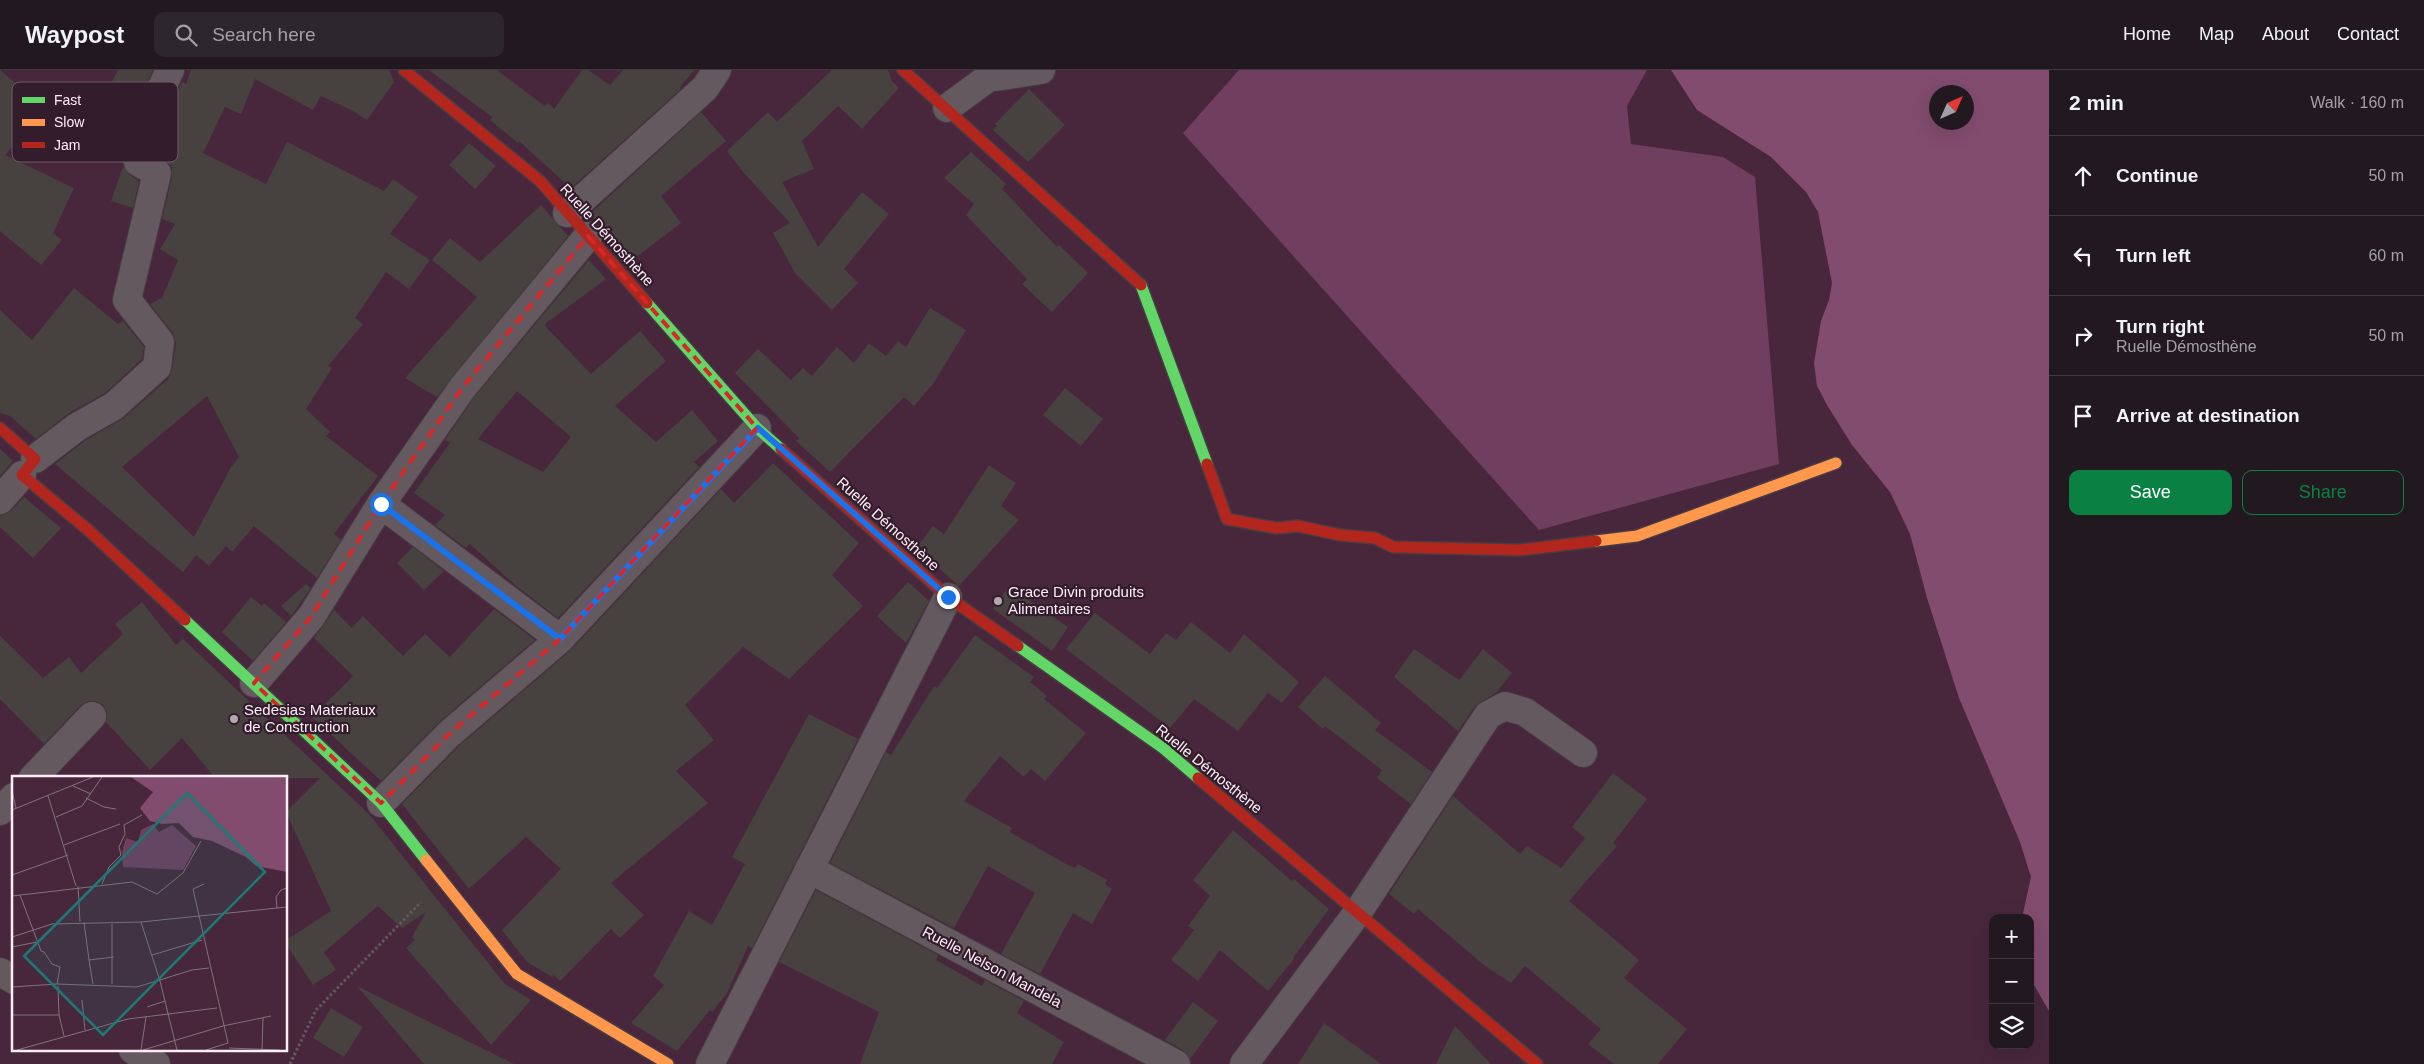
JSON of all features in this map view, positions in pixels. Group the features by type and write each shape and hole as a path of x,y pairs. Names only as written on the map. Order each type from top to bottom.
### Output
{"street":[{"path":"164,82 170,70"},
{"name":"Ruelle Démosthène","path":"404,70 540,181 758,428 948,597 1162,748 1538,1064"},
{"path":"567,213 705,88 717,70"},
{"path":"903,70 1143,287 1227,519 1276,528 1298,526 1340,535 1375,538 1393,547 1520,550 1637,536 1836,463"},
{"path":"947,108 988,78 1041,70"},
{"path":"0,500 28,467 77,427 114,406 157,367 160,342 127,300 157,173 138,162"},
{"path":"254,683 311,617 381,504 464,388 588,236"},
{"path":"0,428 28,467 87,529 254,683 381,804 517,974 668,1064"},
{"path":"381,804 449,734 560,639 758,428"},
{"path":"381,504 560,639"},
{"path":"710,1064 948,597"},
{"path":"1244,1064 1358,912 1488,715 1505,706 1525,712 1583,753"},
{"path":"35,776 92,716"},
{"path":"0,811 12,799"},
{"name":"Ruelle Nelson Mandela","path":"809,869 1176,1064"},
{"path":"0,972 12,979"},
{"path":"136,1052 156,1064"}],"path":[{"path":"290,1064 316,1010 442,880"}],"highlighted area":[{"path":"588,236 757,428 560,639 449,734 381,803 254,683 311,617 381,504 463,387"}],"shaded area":[{"path":"0,70 2049,70 2049,1064 0,1064"},
{"path":"1239,70 1647,70 1627,106 1631,144 1723,157 1755,177 1779,464 1539,530 1183,133"},
{"path":"1671,70 2049,70 2049,1011 2034,985 2034,914 2023,914 2031,877 2020,842 1959,698 1927,598 1910,534 1890,492 1852,445 1817,386 1814,363 1821,321 1829,300 1832,283 1818,212 1806,192 1771,157 1697,110"}],"building":[{"path":"0,70 14,82 12,82 12,147 5,155 12,158 12,162 20,162 74,188 53,233 62,240 41,265 0,231"},
{"path":"118,70 153,70 147,82 112,82"},
{"path":"191,70 389,70 394,82 367,120 353,111 321,96 313,110 255,79 241,114 225,107 203,153 266,184 287,142 384,191 393,179 418,197 390,234 430,260 409,289 386,272 355,318 363,324 328,366 332,368 306,409 330,432 326,436 378,476 334,534 341,540 317,578 254,526 232,552 226,546 209,566 196,555 183,572 55,464 86,440 124,418 168,379 172,370 176,344 173,333 150,304 162,298 178,260 160,249 175,224 162,219 172,177 172,167 168,162 178,162 178,90 182,82 186,84","holes":["207,396 239,457 231,467 194,537 122,467"]},
{"path":"429,70 497,70 545,106 548,103 554,109 582,70 588,70 610,85 623,70 694,70 680,87 681,89 569,190 565,183 519,141 518,143 490,120 492,117"},
{"path":"832,70 888,70 892,81 899,88 862,129 838,106 802,141 814,169 782,182 818,247 862,192 889,214 844,269 858,283 832,310 795,273 773,233 790,223 744,173 727,151 768,112 777,122"},
{"path":"1029,89 1065,125 1028,162 993,130 997,126 995,124"},
{"path":"701,112 726,141 661,196 681,223 631,261 590,214"},
{"path":"469,143 496,166 475,189 449,165"},
{"path":"971,152 1006,184 1002,189 1057,247 1059,245 1088,273 1052,312 1022,284 1027,279 966,215 974,204 944,178"},
{"path":"123,167 139,181 133,208 111,201"},
{"path":"541,205 568,236 437,397 405,378 477,297 432,260 450,238 480,262"},
{"path":"589,260 606,279 545,324 547,328 591,374 640,331 666,361 615,406 656,442 692,410 718,441 694,462 699,467 558,618 515,585 470,544 466,548 435,525 445,515 414,493 450,443 445,440 475,396","holes":["517,391 571,437 543,472 478,439"]},
{"path":"74,288 118,324 123,321 144,347 142,359 105,393 69,413 36,439 10,416 0,413 0,310 32,340"},
{"path":"930,308 966,330 933,384 914,406 904,397 830,472 796,441 799,438 735,373 758,349 791,380 803,368 812,376 837,347 854,363 869,343 886,356 898,341 906,347"},
{"path":"1065,388 1103,419 1081,446 1043,415"},
{"path":"0,449 13,461 0,476"},
{"path":"773,463 859,543 832,575 863,606 789,679 743,647 685,705 714,740 676,771 708,803 611,883 644,915 620,938 611,929 560,981 554,975 552,977 527,962 502,930 561,869 526,837 469,889 402,804 460,745 571,650 721,489 734,503"},
{"path":"989,465 1016,483 1001,506 1019,520 959,586 916,548 933,526 944,534"},
{"path":"24,497 61,528 33,558 0,527 0,515 11,511"},
{"path":"413,547 444,571 424,590 397,563"},
{"path":"908,582 929,601 906,643 877,616"},
{"path":"306,584 311,588 291,616 281,606"},
{"path":"1009,586 1068,627 1052,651 993,609"},
{"path":"251,597 262,606 264,603 286,622 253,661 222,632"},
{"path":"142,602 176,645 183,639 369,814 505,984 531,1000 491,1045 406,948 415,940 412,937 426,912 402,928 378,906 324,952 336,970 313,985 288,947 288,939 331,911 288,816 288,810 320,778 213,776 182,738 150,770 106,722 107,711 102,704 96,701 88,701 81,705 44,744 0,699 0,636 43,678 69,657 81,673 123,634 115,624"},
{"path":"494,609 535,640 439,722 381,781 312,717 353,676 314,638 334,610 352,628 363,616 403,656 425,634 450,657"},
{"path":"1095,613 1150,654 1166,633 1176,640 1191,622 1230,653 1244,634 1299,682 1282,703 1268,693 1238,731 1194,699 1170,728 1066,649"},
{"path":"975,635 1034,677 1030,682 1047,696 1044,699 1086,733 1045,781 1031,769 1024,777 1000,756 964,801 1012,828 1010,832 1066,864 1075,868 1078,864 1107,880 1105,884 1112,889 1092,924 1073,913 1040,974 1001,954 1035,893 988,866 954,928 830,863 886,752 891,755 934,686 937,688"},
{"path":"1414,649 1459,680 1483,649 1512,673 1497,692 1475,706 1458,731 1394,677"},
{"path":"1325,676 1381,723 1375,730 1432,772 1411,804 1377,778 1382,770 1325,726 1323,729 1298,707"},
{"path":"809,714 858,739 752,948 748,946 727,993 712,1012 710,1010 677,1051 631,1023 664,985 653,976 689,911 712,925 745,864 732,857"},
{"path":"1613,773 1647,799 1613,843 1617,846 1569,901 1639,960 1624,978 1687,1029 1658,1064 1614,1064 1588,1044 1601,1029 1525,966 1511,983 1485,966 1418,909 1414,914 1389,894 1453,796 1520,854 1527,846 1561,868 1585,838 1572,827"},
{"path":"1233,830 1292,881 1294,879 1329,909 1294,959 1268,991 1220,950 1198,981 1171,960 1194,930 1188,926 1210,896 1193,880"},
{"path":"816,890 938,955 936,960 982,986 985,980 1024,1001 1017,1013 1064,1042 1052,1064 860,1064 879,1012 779,962"},
{"path":"357,986 514,1064 424,1064"},
{"path":"1193,1002 1218,1021 1190,1059 1183,1050 1165,1040"},
{"path":"331,1008 363,1027 344,1057 313,1038"},
{"path":"1324,1023 1381,1064 1298,1064"},
{"path":"1455,1026 1491,1064 1436,1064"}],"traffic: fast":[{"path":"1141,285 1207,464"},
{"path":"647,303 757,428 781,449"},
{"path":"185,620 381,803 426,860"},
{"path":"1018,646 1163,748 1198,778"}],"traffic: slow":[{"path":"1596,541 1637,536 1836,463"},
{"path":"426,860 517,974 668,1064"}],"traffic: jam":[{"path":"404,70 540,181 647,303"},
{"path":"903,70 1141,285"},
{"path":"0,428 35,459 22,475 87,529 185,620"},
{"path":"781,449 948,597 1018,646"},
{"path":"1207,464 1227,519 1276,528 1298,526 1340,535 1375,538 1393,547 1520,550 1596,541"},
{"path":"1198,778 1537,1064"}],"place":[{"name":"Grace Divin produits Alimentaires","path":"998,601"},
{"name":"Sedesias Materiaux de Construction","path":"234,719"}],"route":[{"path":"381,504 560,639 758,428 948,597"}]}
